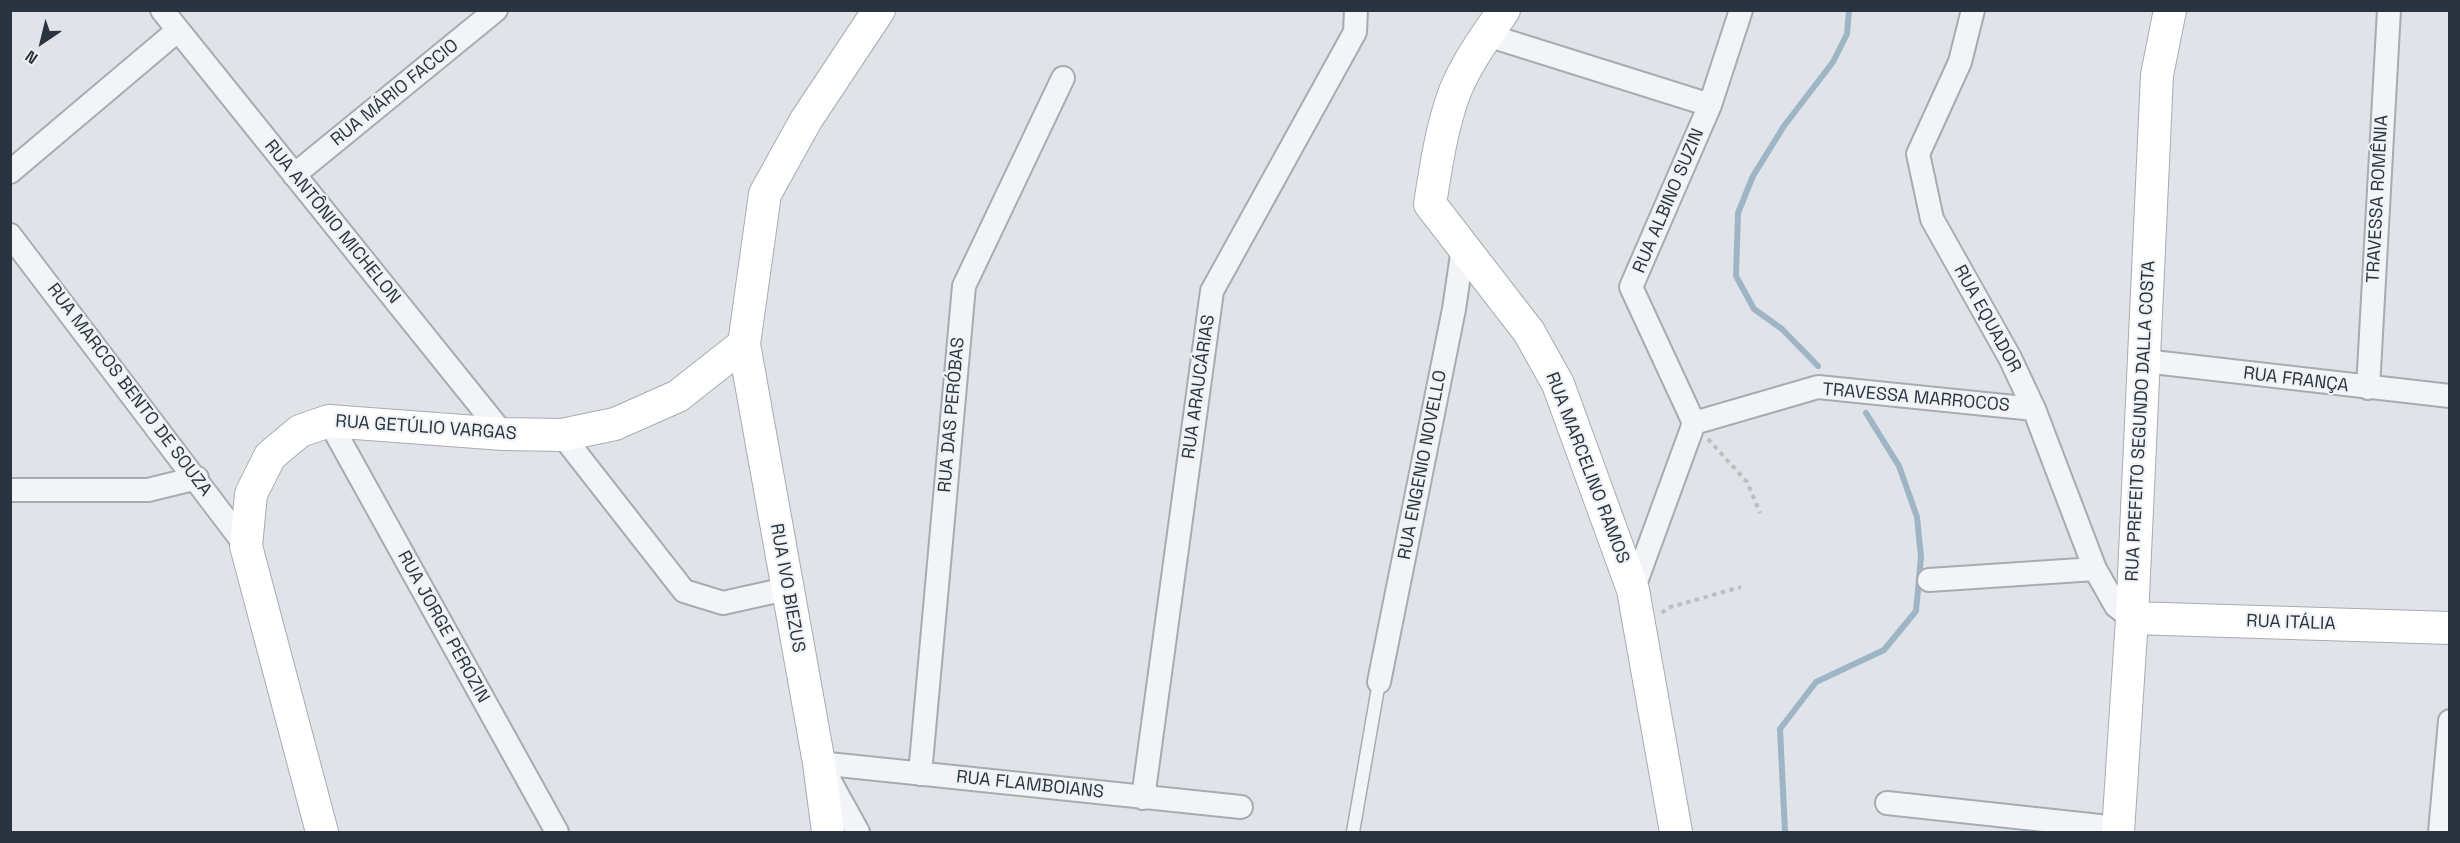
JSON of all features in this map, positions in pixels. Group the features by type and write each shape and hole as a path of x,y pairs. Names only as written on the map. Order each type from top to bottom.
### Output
{"main road":[{"name":"RUA IVO BIEZUS","path":"828,832 819,763 786,589 744,344 765,194 806,120 879,10"},
{"name":"RUA PREFEITO SEGUNDO DALLA COSTA","path":"2118,830 2132,618 2157,75 2170,10"},
{"name":"RUA MARCELINO RAMOS","path":"1496,23 1455,93 1438,152 1430,204 1529,332 1558,384 1633,590 1676,832"},
{"name":"RUA GETÚLIO VARGAS","path":"322,832 246,546 250,494 270,456 300,431 329,421 503,434 562,435 615,424 678,396 744,344"},
{"name":"RUA ITÁLIA","path":"2132,618 2450,628"}],"street":[{"name":"RUA ANTÔNIO MICHELON","path":"162,10 503,434"},
{"name":"RUA MÁRIO FACCIO","path":"294,175 496,10"},
{"name":"RUA ARAUCÁRIAS","path":"1143,798 1212,291 1355,32 1356,10"},
{"name":"RUA ALBINO SUZIN","path":"1694,423 1631,287 1710,105 1741,10"},
{"name":"RUA EQUADOR","path":"1972,10 1960,62 1918,154 1932,219 2010,358 2034,409 2095,569 2116,606 2132,618"},
{"name":"TRAVESSA ROMÊNIA","path":"2368,388 2389,10"},
{"path":"1496,23 1710,105"},
{"path":"10,172 177,31"},
{"name":"RUA DAS PERÓBAS","path":"920,774 964,286 1064,78"},
{"name":"RUA MARCOS BENTO DE SOUZA","path":"10,235 197,478 246,546"},
{"name":"RUA ENGENIO NOVELLO","path":"1379,682 1454,309 1463,248"},
{"name":"RUA FRANÇA","path":"2144,361 2450,396"},
{"name":"TRAVESSA MARROCOS","path":"1694,423 1818,387 2034,409"},
{"name":"RUA JORGE PEROZIN","path":"329,421 557,832"},
{"path":"1633,590 1694,423"},
{"path":"562,435 684,591 723,603 786,589"},
{"path":"10,490 148,490 197,478"},
{"path":"1929,580 2095,569"},
{"path":"2440,832 2445,808 2450,721"},
{"path":"819,763 858,832"},
{"name":"RUA FLAMBOIANS","path":"819,763 1241,807"},
{"path":"1887,803 2118,830"}],"lane":[{"path":"1353,832 1379,682"}],"path":[{"path":"1694,423 1747,482 1760,513"},
{"path":"1654,619 1667,608 1741,587"}],"waterway":[{"path":"1818,366 1782,329 1754,309 1736,276 1738,213 1753,176 1784,126 1833,62 1847,34 1849,10"},
{"path":"1785,832 1780,729 1816,682 1884,650 1916,611 1921,557 1917,517 1899,466 1866,413"}]}
